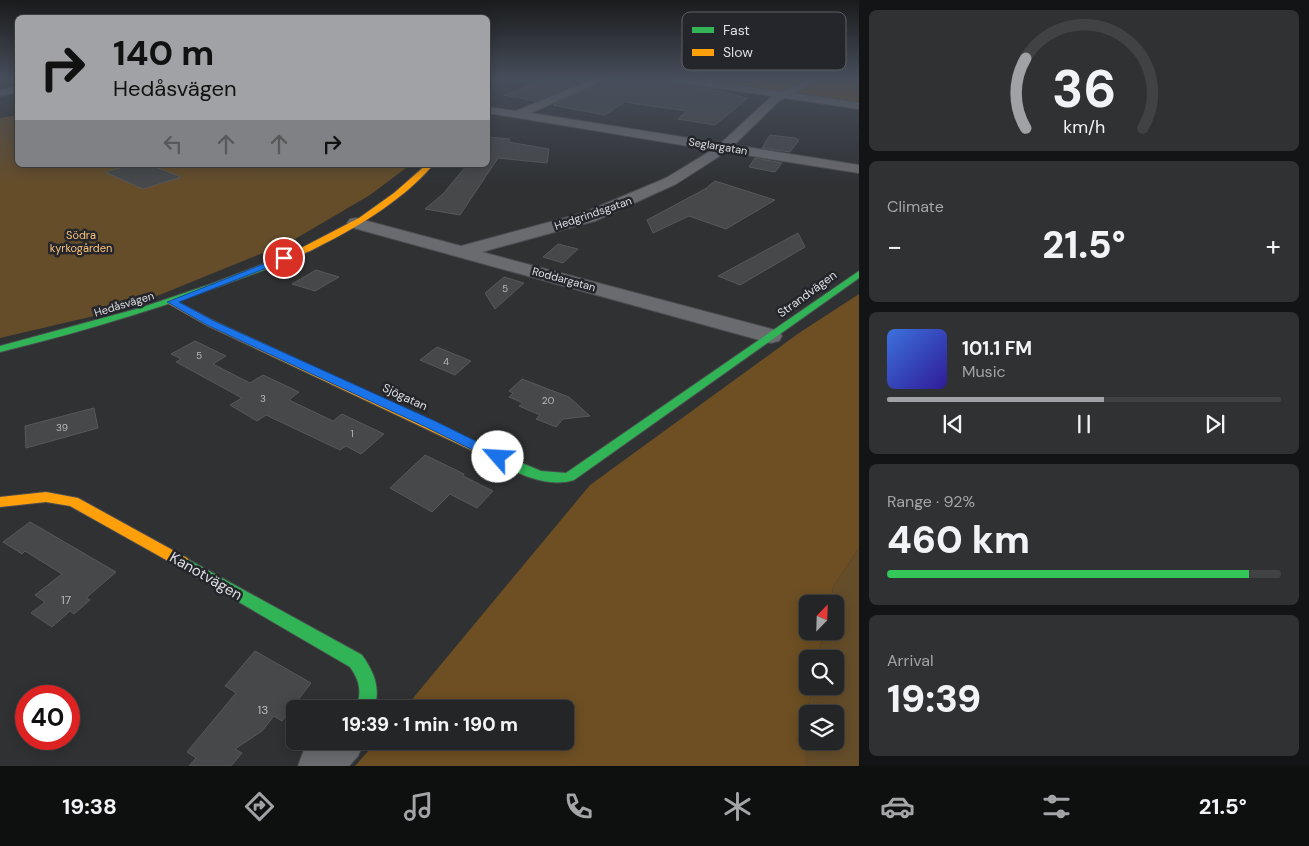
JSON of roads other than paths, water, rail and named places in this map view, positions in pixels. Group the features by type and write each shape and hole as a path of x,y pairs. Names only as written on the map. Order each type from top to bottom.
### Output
{"street":[{"name":"Seglargatan","path":"522,115 859,169"},
{"name":"Hedgrindsgatan","path":"463,251 614,208 671,181 725,147 760,115"},
{"name":"Hedåsvägen","path":"0,349 60,336 172,302 256,271 312,246 356,223 399,195 428,167"},
{"name":"Roddargatan","path":"356,223 771,336"},
{"name":"Strandvägen","path":"771,336 859,274"},
{"name":"Sjögatan","path":"172,302 210,323 431,424 531,473 547,478 562,479 569,477 771,336"},
{"name":"Kanotvägen","path":"0,502 21,498 48,497 73,502 113,523 356,661 367,674 370,686 368,700"},
{"path":"320,766 335,750"}],"park label":[{"name":"Södra kyrkogården","path":"81,241"}]}
